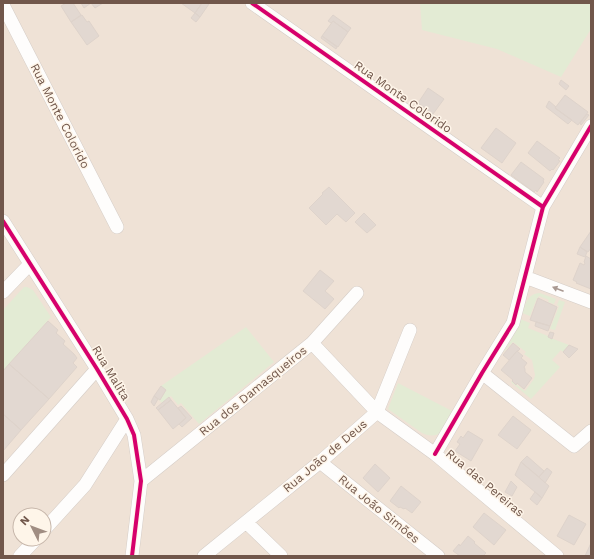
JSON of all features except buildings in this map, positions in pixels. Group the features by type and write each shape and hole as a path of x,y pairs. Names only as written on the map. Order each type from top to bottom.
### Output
{"street":[{"name":"Rua Monte Colorido","path":"252,3 543,207"},
{"name":"Rua Monte Colorido","path":"3,5 118,227"},
{"path":"435,454 513,323 543,207 591,126"},
{"name":"Rua Malita","path":"3,221 98,368 127,419 134,435 141,481 132,556"},
{"path":"3,292 30,264"},
{"path":"525,277 591,302"},
{"name":"Rua dos Damasqueiros","path":"141,481 312,343 357,293"},
{"name":"Rua João de Deus","path":"204,556 320,462 377,412 410,330"},
{"name":"Rua das Pereiras","path":"312,343 377,412 435,454 557,556"},
{"path":"3,475 98,368"},
{"path":"482,373 574,446 591,431"},
{"path":"52,521 85,485 127,419"},
{"name":"Rua João Simões","path":"320,462 438,556"},
{"path":"246,522 281,556"},
{"path":"20,556 28,547"}],"shaded area":[{"path":"3,3 591,3 591,556 3,556"}],"green space":[{"path":"420,3 591,3 591,29 561,77 497,49 422,30"},
{"path":"24,287 33,290 51,317 3,371 3,310"},
{"path":"540,293 556,299 554,304 539,296 530,316 522,313 530,297"},
{"path":"559,300 565,302 555,330 550,329 559,306 557,305"},
{"path":"520,319 530,323 528,328 569,345 563,352 561,350 552,360 560,367 531,399 511,382 512,381 525,391 534,379 535,375 532,360 524,354 526,352 513,342 503,353 511,340"},
{"path":"246,327 274,362 199,424 181,403 178,405 171,396 162,403 158,399 160,399 166,390 161,386"},
{"path":"398,383 452,411 439,434 424,434 388,409"}],"cycle path":[{"path":"252,3 543,207"},
{"path":"435,454 513,323 543,207 591,126"},
{"path":"3,221 97,369 127,419 134,435 141,481 132,556"}]}
